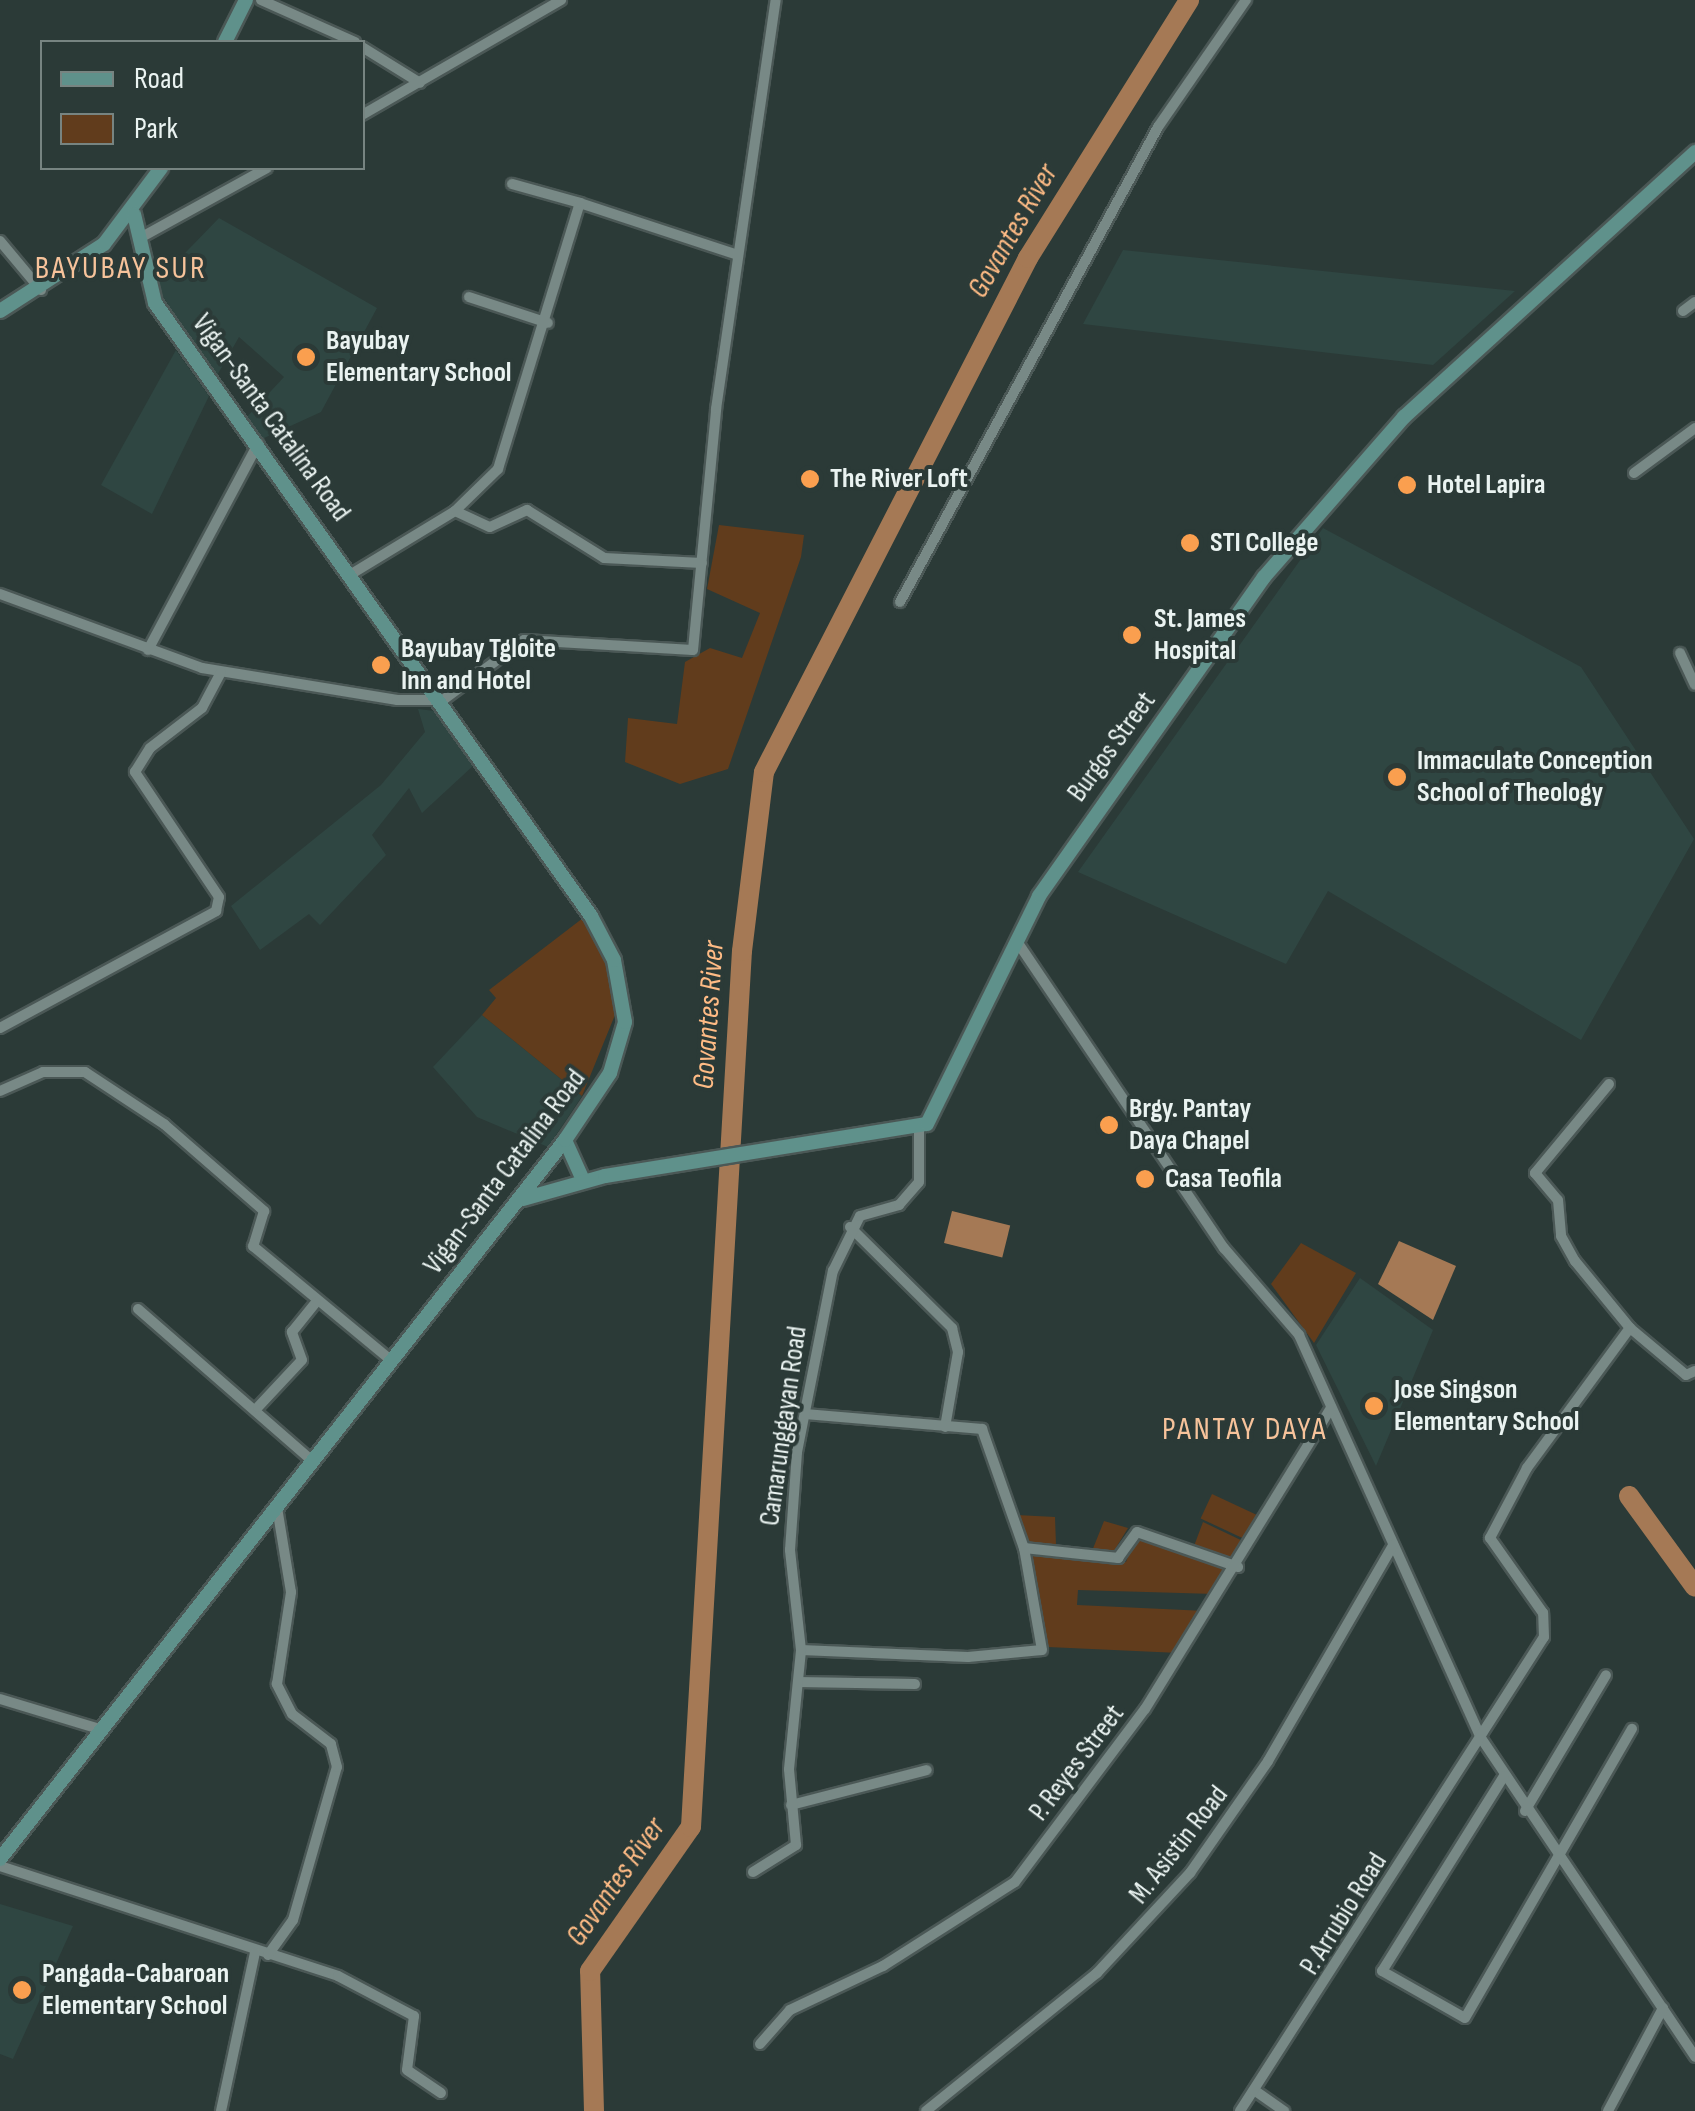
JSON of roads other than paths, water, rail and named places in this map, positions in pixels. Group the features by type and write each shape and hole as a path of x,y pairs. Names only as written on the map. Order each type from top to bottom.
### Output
{"main road":[{"path":"225,40 246,0"},
{"name":"Burgos Street","path":"919,1128 941,1107 1016,940 1063,858 1312,516 1404,417 1695,152"},
{"path":"0,311 41,290 134,214 160,170"},
{"name":"Vigan-Santa Catalina Road","path":"0,1863 565,1140 619,1049 625,1022 614,960 443,700 155,303 134,214"},
{"path":"520,1200 582,1180 919,1128"},
{"path":"565,1140 582,1180"}],"street":[{"path":"261,0 351,40"},
{"path":"365,113 561,0"},
{"path":"0,594 221,673 443,700 524,640 690,652 738,255 776,0"},
{"path":"900,602 1158,127 1246,0"},
{"path":"365,49 420,83"},
{"path":"140,238 263,170"},
{"path":"512,184 738,255"},
{"path":"352,573 455,510 498,469 548,323 580,203"},
{"path":"0,241 41,290"},
{"path":"469,297 548,323"},
{"path":"1683,311 1695,302"},
{"path":"1634,473 1695,428"},
{"path":"148,650 259,442"},
{"path":"455,510 490,527 528,510 604,558 702,563"},
{"path":"1680,653 1695,685"},
{"path":"0,1028 216,911 219,896 136,768 202,708 221,673"},
{"path":"1016,940 1224,1248 1290,1320 1481,1738 1526,1812 1695,2056"},
{"path":"0,1091 43,1072 84,1072 104,1083 250,1196 266,1215 254,1246 316,1302 391,1360"},
{"path":"1609,1084 1535,1174 1558,1200 1561,1236 1575,1261 1630,1328 1686,1375 1695,1371"},
{"path":"919,1128 925,1166 913,1192 850,1227 952,1328 958,1352 945,1427"},
{"name":"Camarunggayan Road","path":"753,1872 795,1847 791,1805 801,1650 789,1567 805,1414 850,1227"},
{"path":"258,1407 302,1360 292,1332 316,1302"},
{"path":"138,1309 258,1407 312,1461"},
{"name":"P. Arrubio Road","path":"1240,2111 1481,1738 1546,1630 1490,1538 1527,1468 1630,1328"},
{"name":"P. Reyes Street","path":"760,2044 790,2010 1009,1889 1238,1567 1331,1408"},
{"path":"801,1650 968,1658 1044,1650 1024,1548 987,1434 805,1414"},
{"path":"268,1955 300,1904 337,1767 331,1744 292,1714 277,1684 290,1592 277,1508"},
{"path":"1024,1548 1118,1558 1136,1532 1238,1567"},
{"name":"M. Asistin Road","path":"926,2111 1096,1973 1190,1874 1250,1790 1393,1545"},
{"path":"1526,1812 1606,1675"},
{"path":"798,1682 915,1684"},
{"path":"0,1699 103,1730"},
{"path":"1504,1776 1382,1971 1465,2018 1632,1729"},
{"path":"791,1805 927,1770"},
{"path":"0,1863 255,1953 330,1972 414,2016 407,2070 442,2093"},
{"path":"221,2111 255,1953"},
{"path":"1608,2111 1663,2008"},
{"path":"1254,2090 1284,2111"}],"waterway":[{"name":"Govantes River","path":"594,2111 590,1971 691,1827 742,951 764,772 1028,258 1189,0"},
{"path":"1629,1496 1695,1587"}],"place":[{"name":"Bayubay Elementary School","path":"306,357"},
{"name":"The River Loft","path":"810,479"},
{"name":"Hotel Lapira","path":"1407,485"},
{"name":"STI College","path":"1190,543"},
{"name":"St. James Hospital","path":"1132,635"},
{"name":"Bayubay Tgloite Inn and Hotel","path":"381,665"},
{"name":"Immaculate Conception School of Theology","path":"1397,777"},
{"name":"Brgy. Pantay Daya Chapel","path":"1109,1125"},
{"name":"Casa Teofila","path":"1145,1179"},
{"name":"Jose Singson Elementary School","path":"1374,1406"},
{"name":"Pangada-Cabaroan Elementary School","path":"22,1990"}],"district":[{"name":"BAYUBAY SUR","path":"121,269"},
{"name":"PANTAY DAYA","path":"1245,1430"}]}
